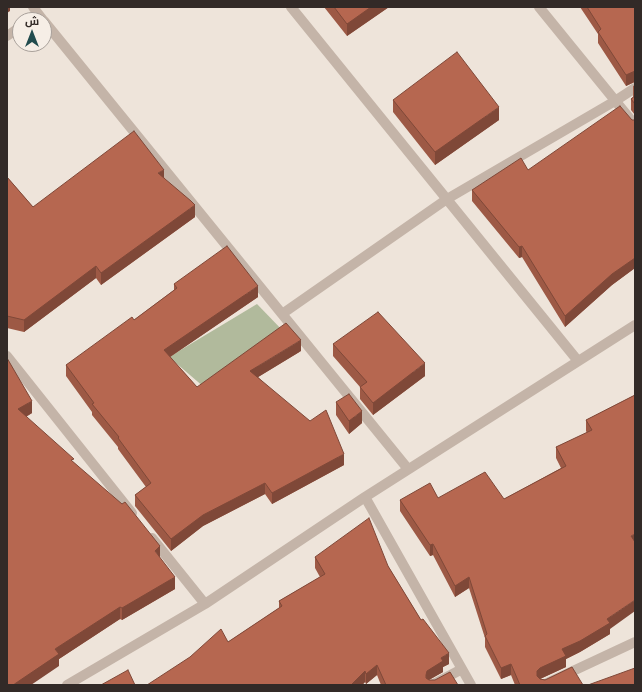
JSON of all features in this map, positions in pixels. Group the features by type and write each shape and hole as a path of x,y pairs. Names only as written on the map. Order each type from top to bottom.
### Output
{"street":[{"path":"291,7 578,361"},
{"path":"539,7 635,125"},
{"path":"52,30 408,469"},
{"path":"282,314 447,199 635,88"},
{"path":"68,685 205,604 408,469 635,325"},
{"path":"7,356 205,604"},
{"path":"365,497 471,685"},
{"path":"543,685 635,642"},
{"path":"432,685 462,669"}],"green space":[{"path":"257,304 286,334 205,388 169,357"}],"building":[{"path":"334,7 371,7 347,24"},
{"path":"587,7 635,7 635,71 626,75 598,32 601,29"},
{"path":"457,52 499,107 435,152 393,100"},
{"path":"635,96 635,104 631,99"},
{"path":"620,106 632,120 635,120 635,258 612,274 565,316 522,246 519,247 472,190 521,158 528,170"},
{"path":"134,131 164,170 158,173 195,205 101,273 96,266 24,320 7,316 7,177 33,207"},
{"path":"227,246 258,286 164,350 197,387 286,323 301,340 250,371 310,421 326,410 344,454 272,493 265,483 203,515 171,539 135,495 151,483 118,438 119,437 92,404 94,403 66,365 132,317 134,320 177,288 174,284"},
{"path":"378,312 425,363 373,403 360,387 367,382 333,344"},
{"path":"7,358 32,401 18,409 74,459 71,460 122,504 125,502 160,546 155,551 175,577 122,608 120,607 55,649 59,654 13,685 7,685"},
{"path":"349,394 362,411 349,421 336,402"},
{"path":"635,395 635,534 631,536 635,542 635,600 607,619 610,623 580,641 562,649 566,656 540,668 537,671 537,676 540,679 545,680 572,667 583,685 520,685 511,664 501,668 485,636 487,634 469,577 455,586 433,544 430,545 400,500 430,483 438,498 485,472 504,499 566,466 556,447 592,430 586,420"},
{"path":"369,518 388,566 421,620 423,619 449,653 441,658 443,661 427,671 426,678 429,680 435,680 450,672 458,685 386,685 377,665 366,674 365,671 351,685 147,685 190,657 221,629 228,642 282,606 279,601 325,574 315,557"},
{"path":"635,668 635,685 588,685"},
{"path":"128,670 135,685 101,685"}]}
